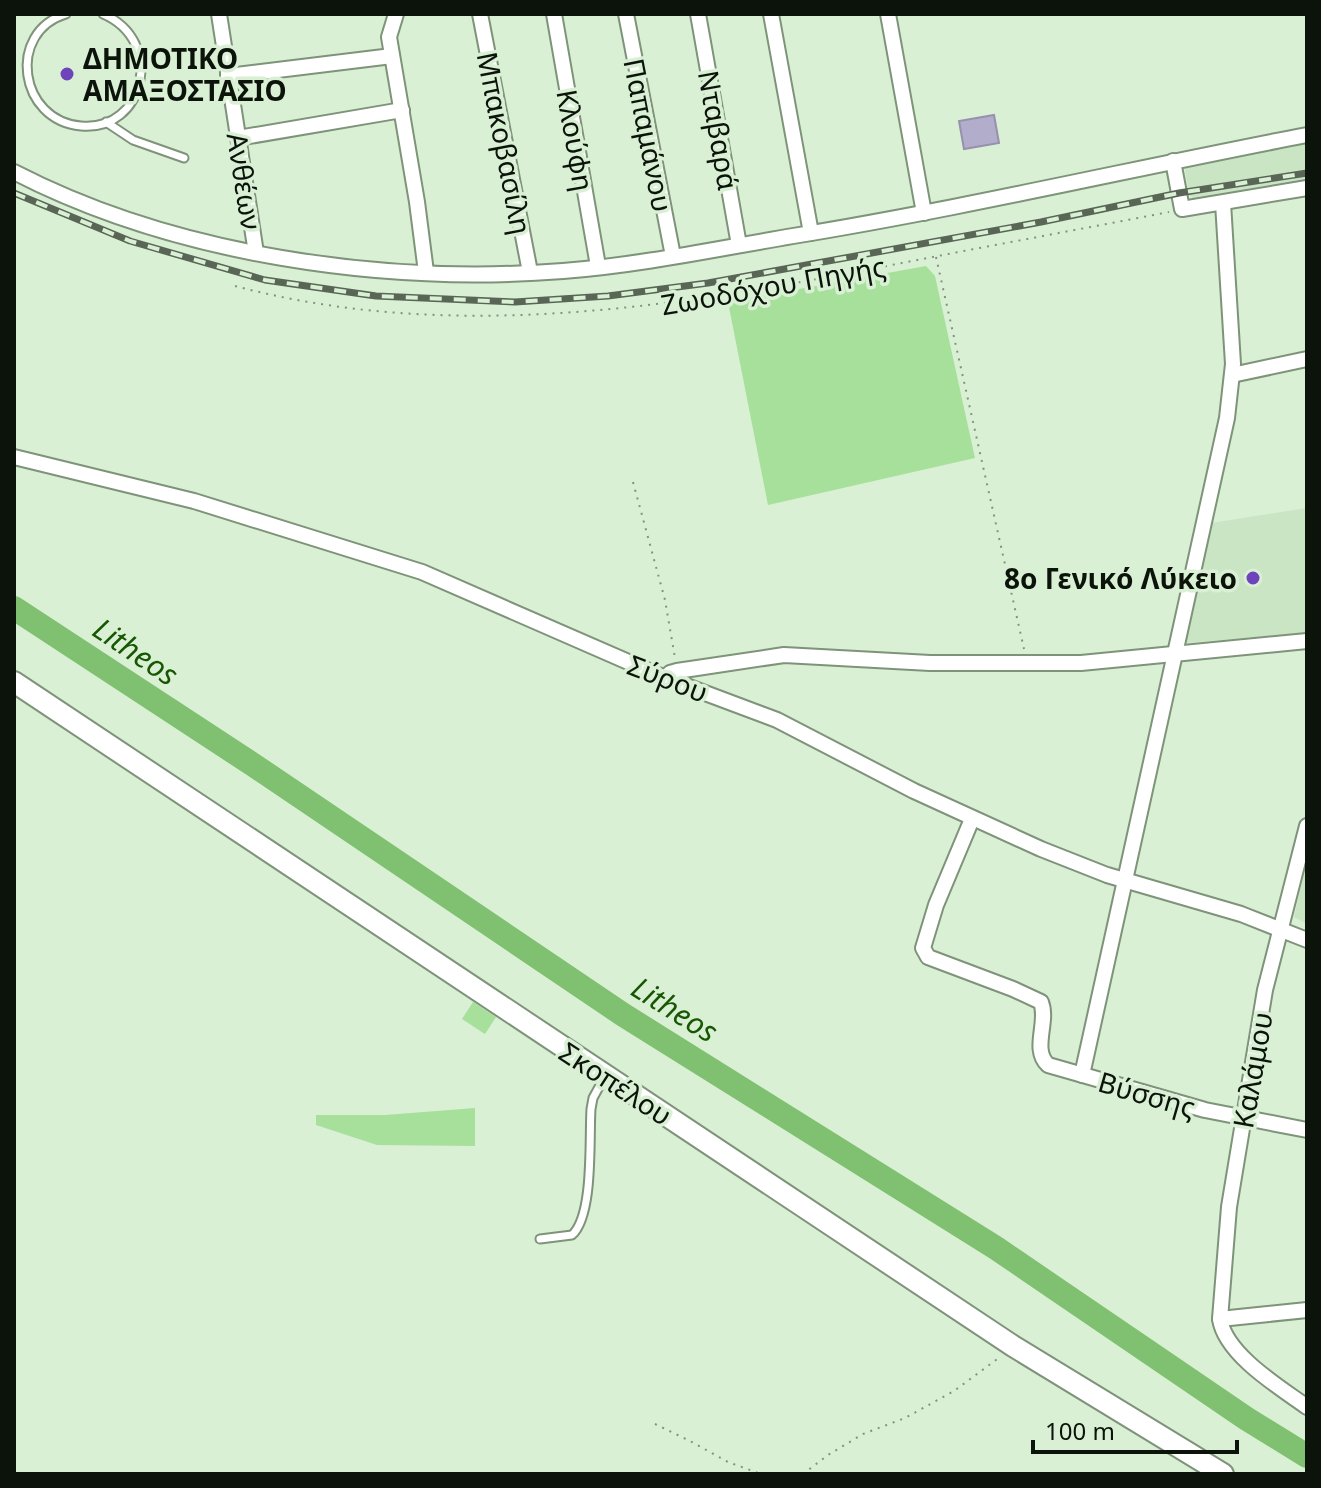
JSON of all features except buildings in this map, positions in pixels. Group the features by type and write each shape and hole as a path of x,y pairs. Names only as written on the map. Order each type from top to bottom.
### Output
{"main road":[{"name":"Σκοπέλου","path":"14,682 1013,1346 1223,1474"}],"street":[{"name":"Ανθέων","path":"219,14 256,253"},
{"path":"396,14 389,37 426,272"},
{"name":"Μπακοβασίλη","path":"480,14 530,272"},
{"name":"Κλούφη","path":"554,14 598,266"},
{"name":"Παπαμάνου","path":"626,14 673,256"},
{"name":"Νταβαρά","path":"698,14 739,245"},
{"path":"771,14 811,233"},
{"path":"888,14 924,213"},
{"path":"228,76 392,56"},
{"path":"238,138 402,110"},
{"path":"14,172 107,213 199,243 384,270 530,272 673,256 811,233 1307,135"},
{"path":"1173,161 1182,209 1307,188"},
{"path":"1082,1075 1227,418 1232,375 1223,203"},
{"path":"1232,375 1307,359"},
{"name":"Σύρου","path":"14,457 194,501 383,558 784,723 972,819 1068,860 1282,929 1307,940"},
{"path":"671,675 784,655 930,663 1028,664 1107,661 1307,641"},
{"name":"Βύσσης","path":"972,819 928,928 923,952 931,959 1041,1002 1044,1010 1040,1046 1042,1059 1052,1067 1183,1105 1307,1130"},
{"name":"Καλάμου","path":"1220,1319 1229,1207 1265,990 1307,826"},
{"path":"1307,1310 1220,1319 1224,1335 1245,1358 1307,1407"}],"lane":[{"path":"66,14 44,27 33,42 27,61 28,81 35,99 48,114 65,124 85,127 119,115 132,101 140,85 142,66 139,48 129,32 115,19 103,14"},
{"path":"106,122 133,140 184,158"},
{"path":"540,1239 572,1235 582,1224 586,1206 591,1109 593,1098 605,1076"}],"path":[{"name":"Ζωοδόχου Πηγής","path":"235,286 275,296 375,311 483,316 561,315 712,297 1182,209"},
{"path":"936,256 1028,664"},
{"path":"633,482 665,600 671,675"},
{"path":"803,1474 863,1434 905,1418 954,1391 1013,1346"},
{"path":"655,1424 728,1462 761,1474"}],"shaded area":[{"path":"1307,142 1307,183 1195,200 1189,195 1187,165"},
{"name":"8ο Γενικό Λύκειο","path":"1307,508 1307,633 1185,643 1211,523"},
{"path":"1307,859 1307,924 1294,917"}],"green space":[{"path":"926,266 935,276 975,458 768,505 728,302"},
{"path":"473,1002 496,1017 485,1034 462,1019"},
{"path":"475,1108 475,1146 377,1145 316,1125 316,1115 385,1115"}],"waterway":[{"name":"Litheos","path":"14,608 255,766 622,1014 996,1248 1247,1419 1307,1456"}],"railway":[{"path":"14,193 130,241 265,280 376,296 515,302 608,296 708,283 1041,222 1179,193 1307,173"}],"place":[{"name":"ΔΗΜΟΤΙΚΟ ΑΜΑΞΟΣΤΑΣΙΟ","path":"67,74"},
{"name":"8ο Γενικό Λύκειο","path":"1253,578"}]}
